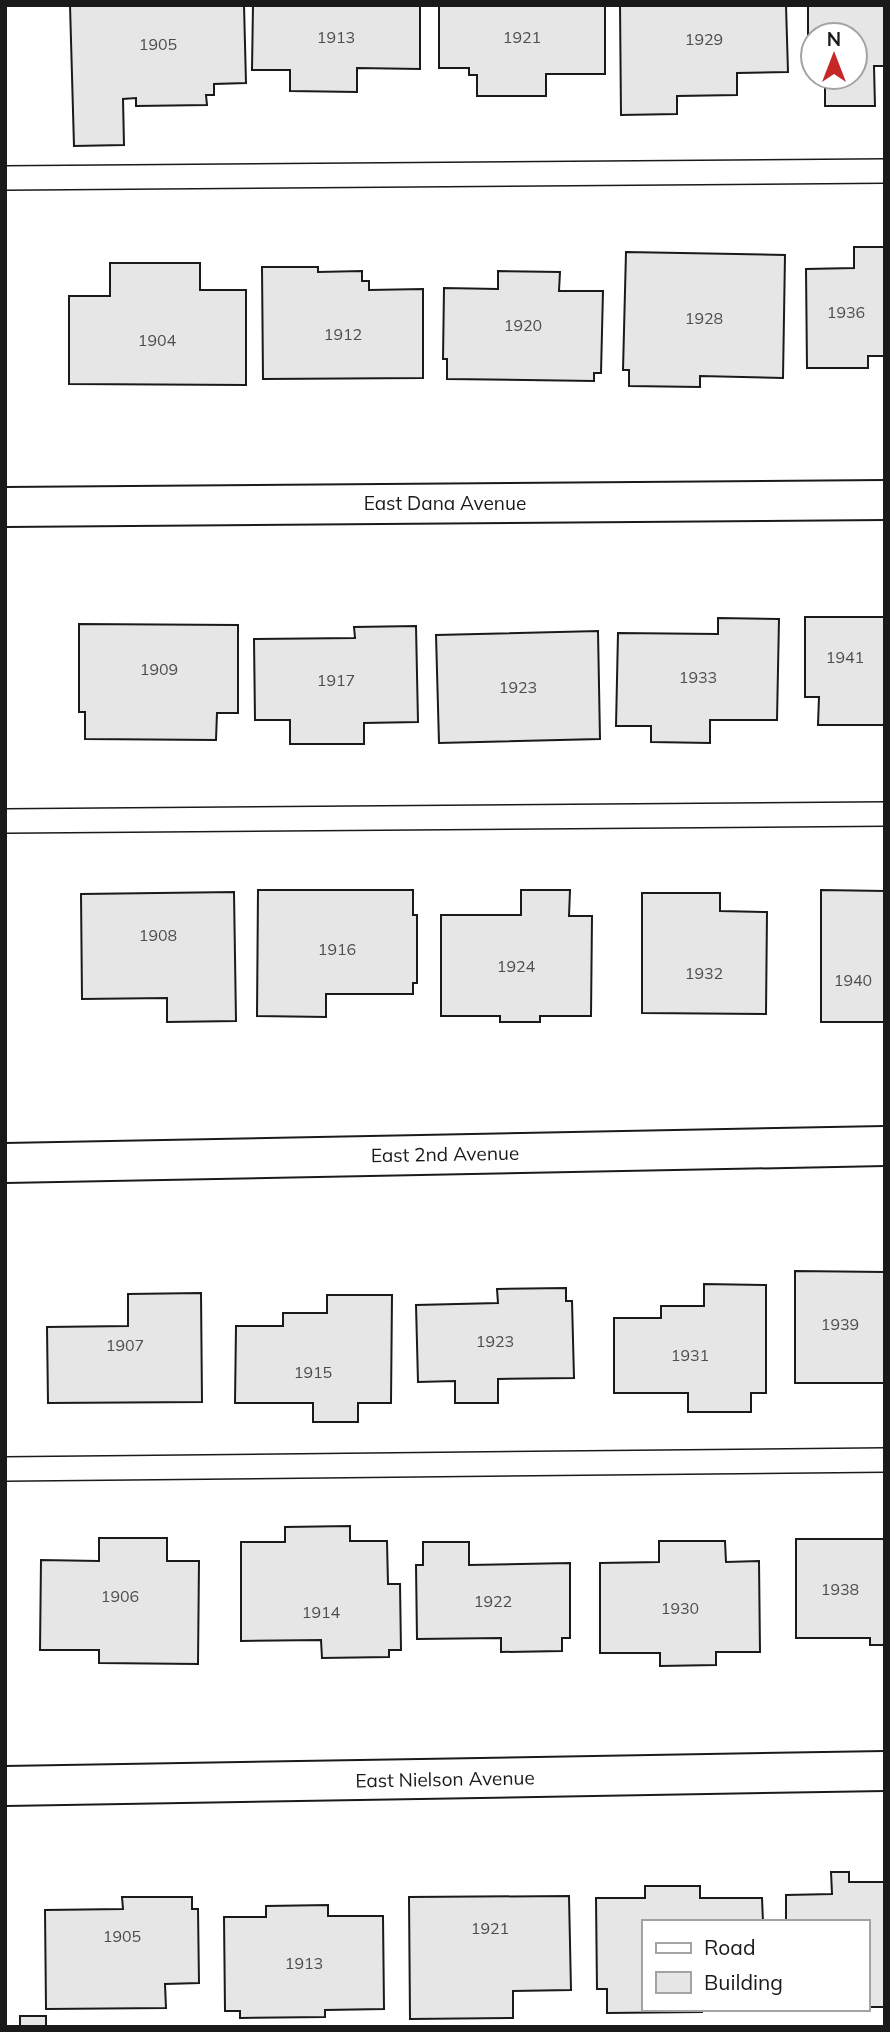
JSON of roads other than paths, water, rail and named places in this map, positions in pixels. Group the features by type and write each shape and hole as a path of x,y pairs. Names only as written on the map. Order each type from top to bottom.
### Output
{"street":[{"name":"East Dana Avenue","path":"5,507 885,500"},
{"name":"East 2nd Avenue","path":"5,1163 885,1146"},
{"name":"East Nielson Avenue","path":"5,1786 885,1771"}],"lane":[{"path":"5,178 885,171"},
{"path":"5,821 885,814"},
{"path":"5,1469 885,1460"}]}
